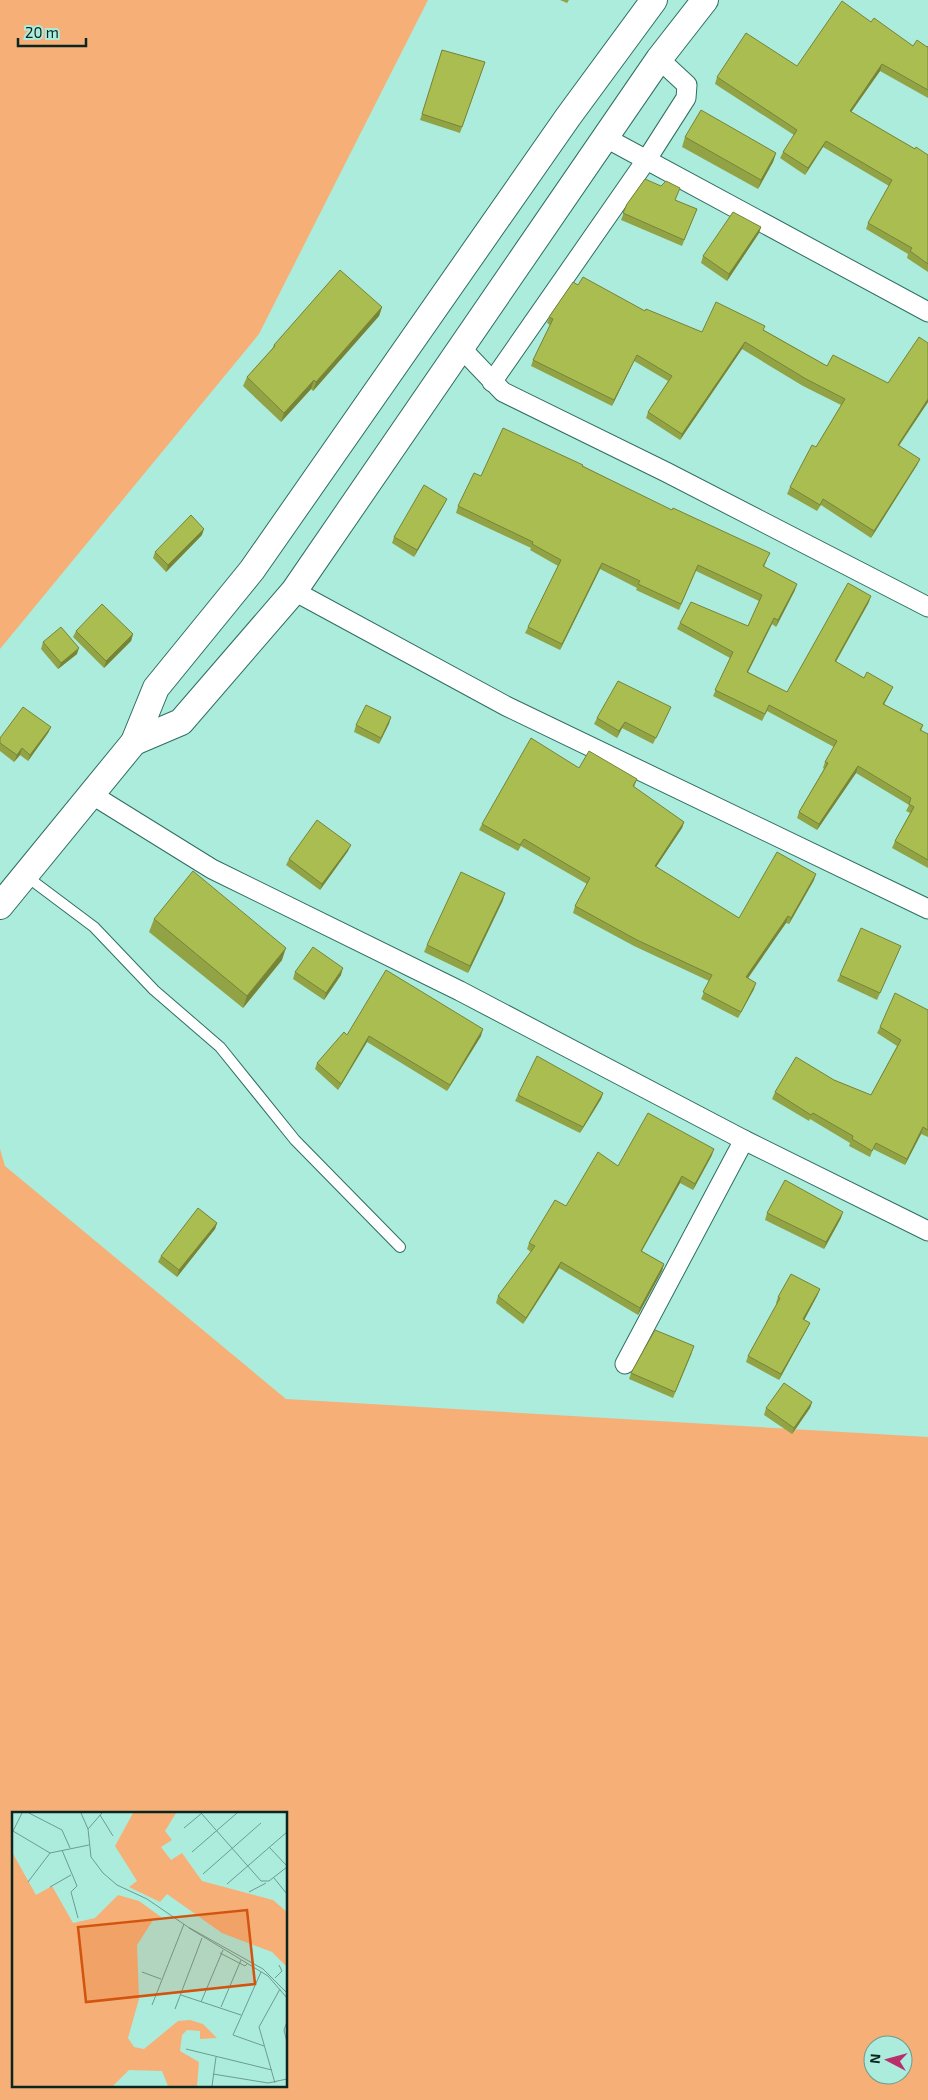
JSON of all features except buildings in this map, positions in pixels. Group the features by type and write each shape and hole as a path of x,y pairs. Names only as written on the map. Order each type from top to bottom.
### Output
{"street":[{"path":"0,906 134,742 156,688 252,570 562,126 654,0"},
{"path":"134,742 181,722 294,591 659,59 705,0"},
{"path":"492,382 647,159 686,98 687,85 659,59"},
{"path":"606,138 928,312"},
{"path":"461,348 503,392 666,472 928,607"},
{"path":"294,591 506,706 928,909"},
{"path":"91,794 212,869 460,991 744,1140 928,1231"},
{"path":"625,1364 744,1140"}],"lane":[{"path":"25,876 94,927 154,990 220,1047 295,1140 400,1247"}],"shaded area":[{"path":"0,0 428,0 259,334 0,649"},
{"path":"0,1149 5,1166 286,1399 928,1437 928,2100 0,2100"}]}
